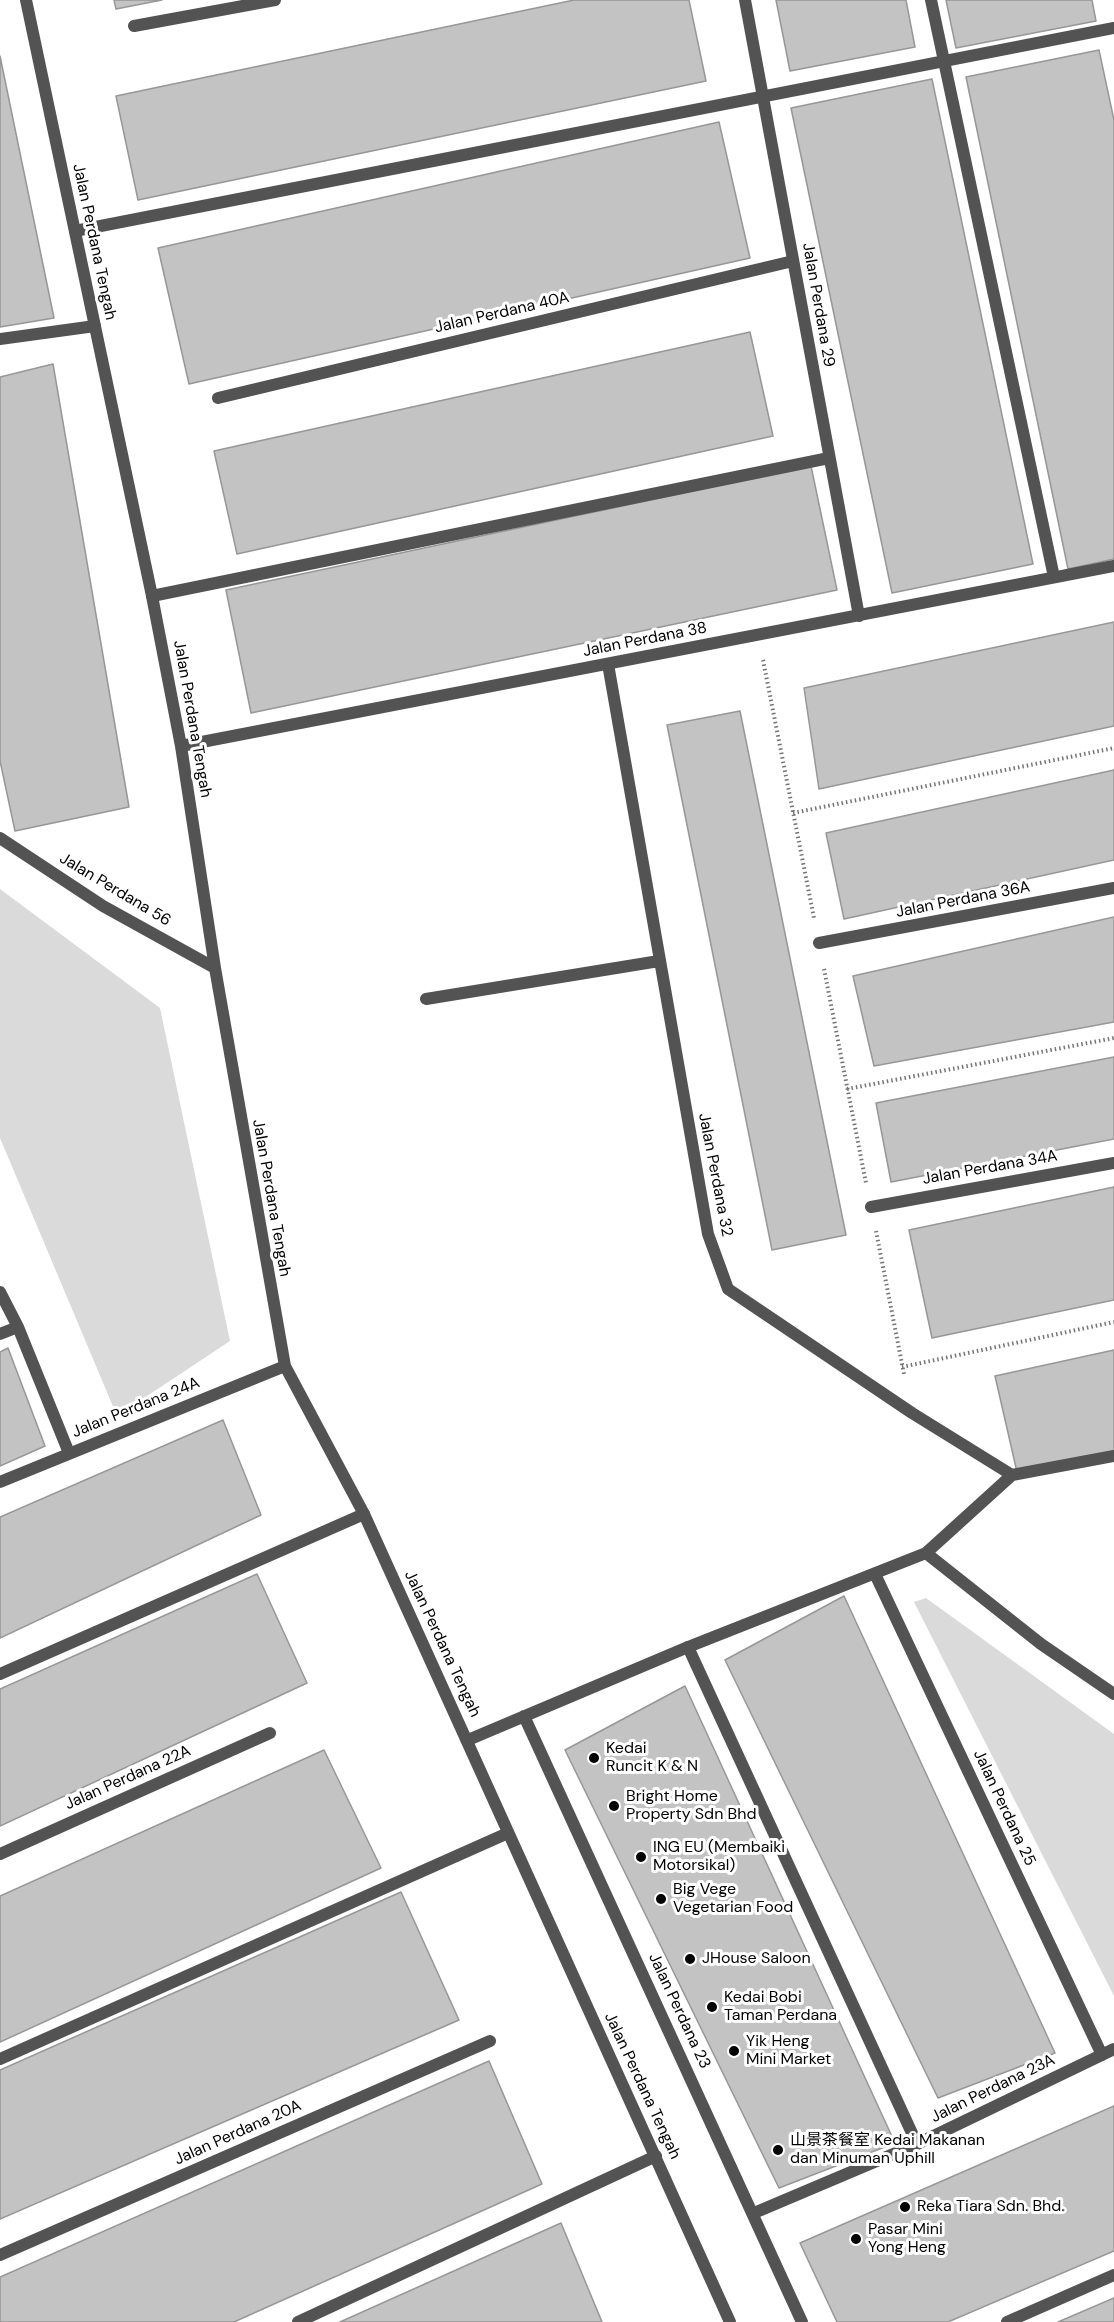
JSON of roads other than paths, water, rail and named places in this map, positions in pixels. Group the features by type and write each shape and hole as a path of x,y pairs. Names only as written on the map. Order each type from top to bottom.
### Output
{"street":[{"name":"Jalan Perdana Tengah","path":"26,0 153,596 182,746 215,968 285,1366 364,1514 730,2322"},
{"path":"134,27 275,0"},
{"name":"Jalan Perdana 29","path":"745,0 859,616"},
{"path":"931,0 1054,577"},
{"path":"75,231 1114,28"},
{"name":"Jalan Perdana 40A","path":"218,398 793,261"},
{"path":"0,339 95,326"},
{"path":"153,596 829,458"},
{"name":"Jalan Perdana 38","path":"182,746 1114,566"},
{"name":"Jalan Perdana 32","path":"608,664 708,1234 728,1289 912,1413 1012,1475"},
{"name":"Jalan Perdana 56","path":"0,838 103,906 215,968"},
{"name":"Jalan Perdana 36A","path":"819,944 1114,888"},
{"path":"426,999 659,961"},
{"name":"Jalan Perdana 34A","path":"871,1207 1114,1162"},
{"path":"0,1292 18,1327 69,1453"},
{"path":"0,1334 18,1327"},
{"name":"Jalan Perdana 24A","path":"0,1482 285,1366"},
{"path":"468,1740 688,1647 926,1553 1012,1475 1114,1456"},
{"path":"0,1674 364,1514"},
{"path":"926,1553 1041,1644 1114,1694"},
{"name":"Jalan Perdana 25","path":"875,1574 1102,2055"},
{"path":"688,1647 917,2144"},
{"name":"Jalan Perdana 23","path":"524,1716 754,2213 802,2322"},
{"name":"Jalan Perdana 22A","path":"0,1854 270,1733"},
{"path":"0,2060 508,1833"},
{"name":"Jalan Perdana 20A","path":"0,2255 490,2041"},
{"name":"Jalan Perdana 23A","path":"754,2213 917,2144 1114,2049"},
{"path":"298,2322 656,2156"},
{"path":"1007,2322 1114,2275"}],"place":[{"name":"Kedai Runcit K & N","path":"594,1758"},
{"name":"Bright Home Property Sdn Bhd","path":"614,1806"},
{"name":"ING EU (Membaiki Motorsikal)","path":"641,1857"},
{"name":"Big Vege Vegetarian Food","path":"661,1899"},
{"name":"JHouse Saloon","path":"690,1959"},
{"name":"Kedai Bobi Taman Perdana","path":"712,2007"},
{"name":"Yik Heng Mini Market","path":"734,2051"},
{"name":"山景茶餐室 Kedai Makanan dan Minuman Uphill","path":"778,2150"},
{"name":"Reka Tiara Sdn. Bhd.","path":"905,2207"},
{"name":"Pasar Mini Yong Heng","path":"856,2239"}]}
